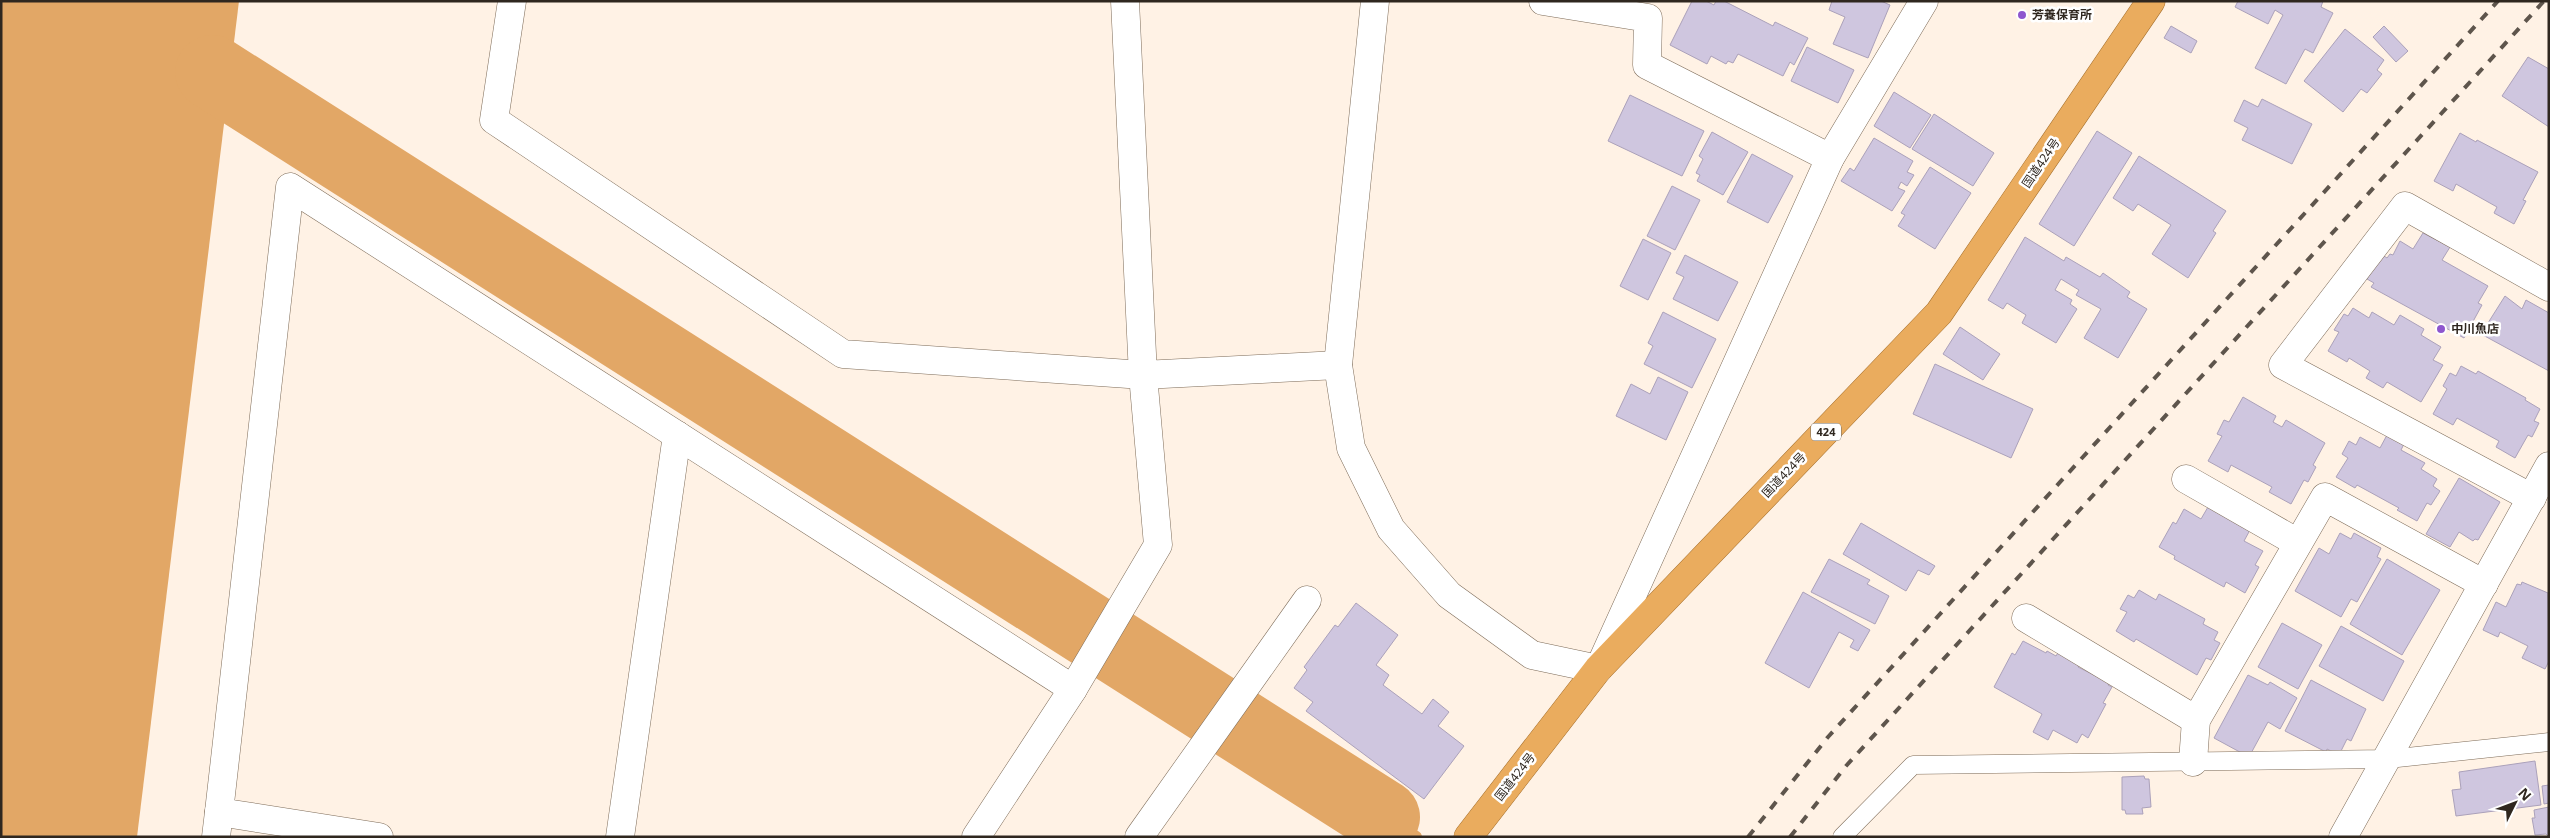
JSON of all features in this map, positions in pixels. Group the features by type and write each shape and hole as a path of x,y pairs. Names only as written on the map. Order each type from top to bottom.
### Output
{"highway":[{"name":"国道424号","path":"1468,837 1598,670 1939,313 2150,1"}],"street":[{"path":"512,1 494,120 843,354 1143,375 1338,365"},
{"path":"976,837 1074,689 1158,545 1143,375 1126,1"},
{"path":"1375,1 1338,365 1351,448 1391,529 1449,595 1532,655 1598,670 1830,158 1924,1"},
{"path":"1543,1 1651,10 1647,65 1830,158"},
{"path":"379,837 218,824 290,187 1074,689"},
{"path":"2532,498 2283,365 2405,206 2549,287"},
{"path":"620,837 677,435"},
{"path":"2343,837 2549,466"},
{"path":"2186,479 2298,543"},
{"path":"2193,762 2196,720 2325,497 2484,584"},
{"path":"1139,837 1307,600"},
{"path":"2026,618 2196,720"}],"lane":[{"path":"1842,837 1913,765 2388,759 2549,742"}],"shaded area":[{"path":"1,1 239,1 137,837 1,837"}],"building":[{"path":"1692,1 1706,1 1714,5 1716,1 1724,1 1773,26 1775,22 1808,38 1794,65 1790,62 1783,76 1738,54 1733,63 1728,61 1726,64 1711,56 1707,64 1670,45"},
{"path":"1832,1 1881,1 1890,5 1868,58 1833,44 1845,17 1829,10"},
{"path":"2238,1 2323,1 2321,7 2333,13 2313,53 2305,49 2286,84 2255,68 2283,15 2275,10 2268,24 2235,7"},
{"path":"2171,26 2197,41 2191,53 2164,38"},
{"path":"2384,26 2408,51 2396,62 2373,37"},
{"path":"2345,29 2384,60 2377,70 2382,74 2367,93 2361,89 2343,112 2304,81"},
{"path":"1807,47 1854,70 1838,103 1791,81"},
{"path":"2528,57 2549,69 2549,127 2502,96"},
{"path":"1894,92 1931,115 1910,148 1874,126"},
{"path":"1630,95 1704,131 1682,176 1608,141"},
{"path":"2262,99 2312,124 2292,164 2242,140 2248,128 2234,121 2244,100 2258,107"},
{"path":"1934,114 1994,153 1973,186 1912,149"},
{"path":"2097,131 2132,153 2074,246 2039,224"},
{"path":"1712,132 1748,152 1723,195 1697,181 1700,175 1696,173 1703,159 1699,156"},
{"path":"2460,133 2538,172 2523,200 2526,201 2514,224 2494,213 2497,207 2456,184 2453,191 2434,181"},
{"path":"1874,138 1913,161 1907,172 1914,175 1907,186 1901,182 1898,188 1905,191 1892,211 1841,181 1850,168 1854,171"},
{"path":"1752,154 1793,176 1768,223 1727,202"},
{"path":"2139,156 2226,211 2213,231 2216,233 2188,278 2152,254 2171,225 2138,204 2133,211 2113,198"},
{"path":"1930,167 1971,193 1935,249 1898,226 1905,215 1901,213"},
{"path":"1672,186 1700,200 1675,250 1647,236"},
{"path":"2423,233 2450,247 2442,260 2488,286 2478,303 2482,305 2464,338 2371,287 2374,283 2367,279 2381,254 2387,258 2390,254 2393,255 2400,241 2413,249"},
{"path":"2025,237 2064,261 2066,257 2100,277 2103,273 2130,292 2127,297 2147,309 2118,358 2084,338 2101,309 2076,295 2079,290 2061,279 2055,290 2072,300 2070,304 2077,309 2056,343 2022,323 2026,315 2007,303 2003,309 1988,300"},
{"path":"1643,239 1671,253 1648,300 1620,286"},
{"path":"1685,255 1738,282 1718,321 1673,299 1684,277 1676,273"},
{"path":"2505,296 2522,309 2526,300 2549,313 2549,371 2481,334"},
{"path":"2353,308 2369,318 2372,312 2394,325 2400,315 2424,329 2421,335 2441,347 2433,360 2443,365 2421,402 2387,382 2383,388 2366,378 2370,371 2349,358 2347,362 2328,351 2339,332 2334,330 2344,314 2348,316"},
{"path":"1663,312 1716,339 1692,388 1644,364 1653,346 1648,343"},
{"path":"1960,327 2000,354 1983,380 1943,354"},
{"path":"1935,364 2033,409 2011,458 1913,414"},
{"path":"2461,366 2476,374 2478,371 2526,398 2525,400 2540,409 2534,421 2539,423 2532,437 2528,435 2515,458 2496,447 2499,441 2457,418 2453,425 2433,414 2447,389 2443,386 2450,373 2456,376"},
{"path":"1658,377 1688,392 1666,440 1616,416 1631,384 1650,394"},
{"path":"2243,397 2276,416 2273,422 2282,427 2286,420 2325,443 2313,465 2316,467 2308,482 2304,480 2291,504 2269,492 2272,487 2231,465 2228,472 2208,461 2222,436 2217,434 2224,420 2229,422"},
{"path":"2387,435 2404,444 2401,450 2425,463 2421,469 2437,479 2433,486 2440,491 2431,505 2427,503 2417,521 2397,510 2399,508 2357,485 2355,488 2336,477 2348,458 2342,454 2349,441 2356,445 2360,437 2380,448"},
{"path":"2459,478 2500,502 2478,540 2475,539 2473,541 2459,532 2450,547 2426,534"},
{"path":"2208,507 2250,530 2244,541 2263,551 2255,565 2259,567 2245,593 2226,582 2224,587 2174,559 2175,556 2159,547 2173,522 2176,524 2184,509 2201,519"},
{"path":"1861,523 1935,566 1929,575 1918,570 1906,591 1843,554"},
{"path":"2340,533 2351,539 2354,533 2381,548 2377,557 2381,559 2357,602 2351,599 2341,617 2295,591 2319,548 2329,554"},
{"path":"1829,559 1870,580 1867,584 1889,596 1875,624 1811,592"},
{"path":"2387,559 2440,590 2402,655 2350,624"},
{"path":"2522,582 2548,593 2549,661 2545,669 2522,658 2528,646 2500,632 2498,637 2483,630 2496,602 2506,607 2517,584 2521,585"},
{"path":"2139,590 2156,600 2159,594 2205,619 2203,624 2218,632 2214,640 2220,643 2211,660 2206,658 2197,675 2136,639 2134,642 2116,631 2127,612 2120,609 2128,595 2134,598"},
{"path":"1803,592 1870,630 1858,651 1850,647 1854,640 1839,632 1809,688 1765,663"},
{"path":"1356,603 1398,635 1376,665 1389,675 1383,685 1422,714 1433,699 1449,712 1438,726 1464,746 1424,799 1306,711 1313,702 1294,688 1307,670 1304,667 1335,625 1338,627"},
{"path":"2282,623 2322,645 2298,689 2258,667"},
{"path":"2341,626 2404,661 2383,701 2319,666"},
{"path":"2023,641 2056,656 2059,651 2080,663 2078,667 2102,679 2111,679 2108,685 2112,687 2103,703 2106,704 2088,738 2082,734 2077,743 2053,730 2048,740 2033,732 2042,714 1994,687 2012,653 2015,655"},
{"path":"2248,675 2268,685 2270,682 2297,698 2280,729 2268,722 2249,757 2214,738"},
{"path":"2311,680 2366,709 2351,741 2347,739 2339,755 2327,749 2326,752 2285,731"},
{"path":"2535,761 2541,805 2456,816 2452,790 2461,789 2459,772"},
{"path":"2144,776 2145,779 2149,779 2151,807 2142,808 2143,814 2126,814 2125,810 2122,810 2122,777"},
{"path":"2549,785 2549,803 2544,804 2542,786"},
{"path":"2549,807 2549,837 2546,834 2535,835 2532,818 2535,818 2534,810"}],"waterway":[{"path":"212,72 1383,817"},
{"path":"1383,817 1416,837"}],"railway":[{"path":"1748,837 1828,737 2498,1"},
{"path":"1790,837 1846,766 2544,1"}],"place":[{"name":"芳養保育所","path":"2022,15"},
{"name":"中川魚店","path":"2441,329"}]}
